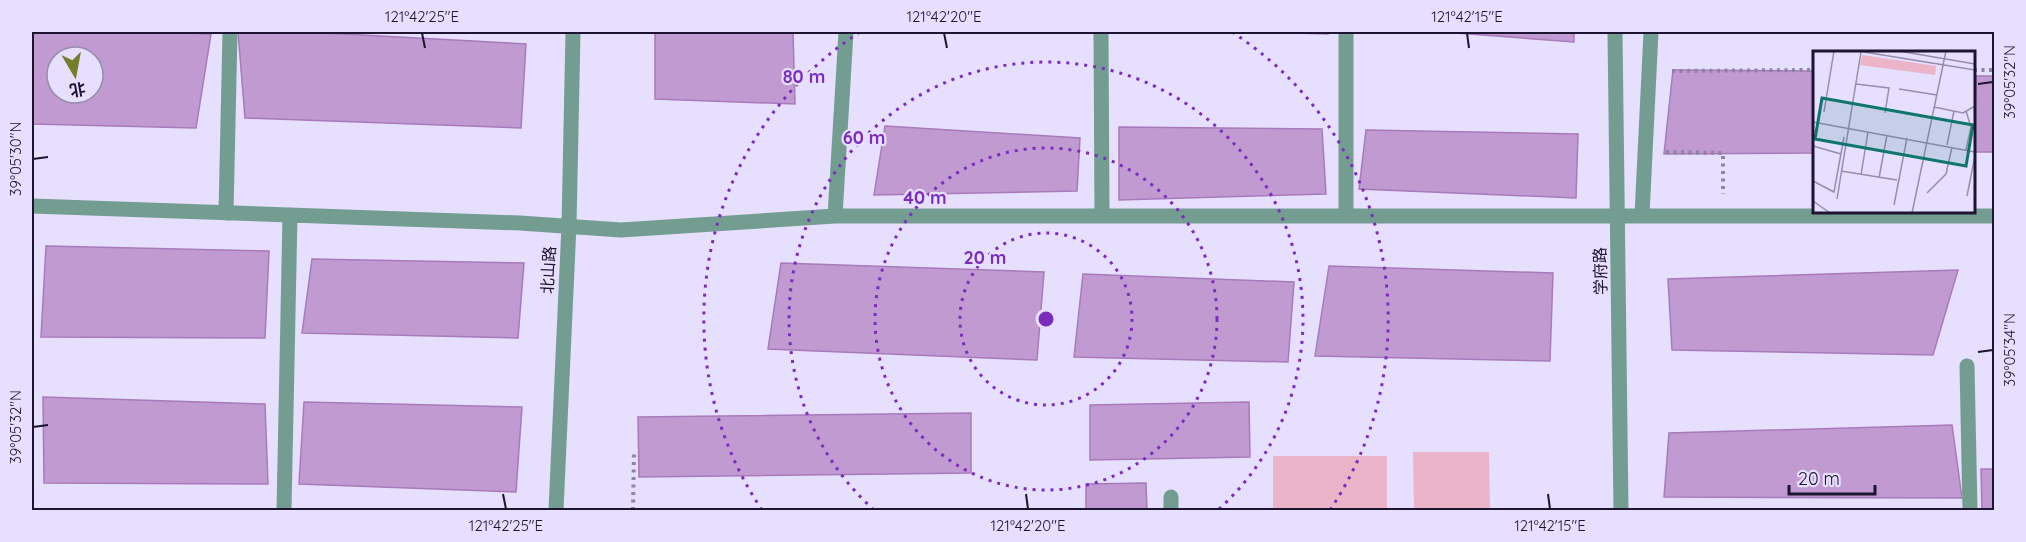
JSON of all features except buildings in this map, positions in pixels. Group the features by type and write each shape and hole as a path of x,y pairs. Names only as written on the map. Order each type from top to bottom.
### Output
{"street":[{"path":"226,213 230,32"},
{"name":"北山路","path":"556,510 568,225 573,32"},
{"path":"835,216 846,32"},
{"path":"1101,32 1102,216"},
{"path":"1346,32 1346,215"},
{"name":"学府路","path":"1615,32 1621,510"},
{"path":"1642,215 1651,32"},
{"path":"32,215 32,206 568,225 621,230 835,216 1995,216"},
{"path":"284,510 290,215"},
{"path":"1967,366 1970,510"}],"path":[{"path":"1670,82 1673,70 1813,70"},
{"path":"1975,70 1995,70"},
{"path":"1657,152 1723,153 1723,215"},
{"path":"633,510 634,452"}],"shaded area":[{"path":"1413,452 1489,452 1490,510 1414,510"},
{"path":"1273,456 1387,456 1387,510 1273,510"}]}
